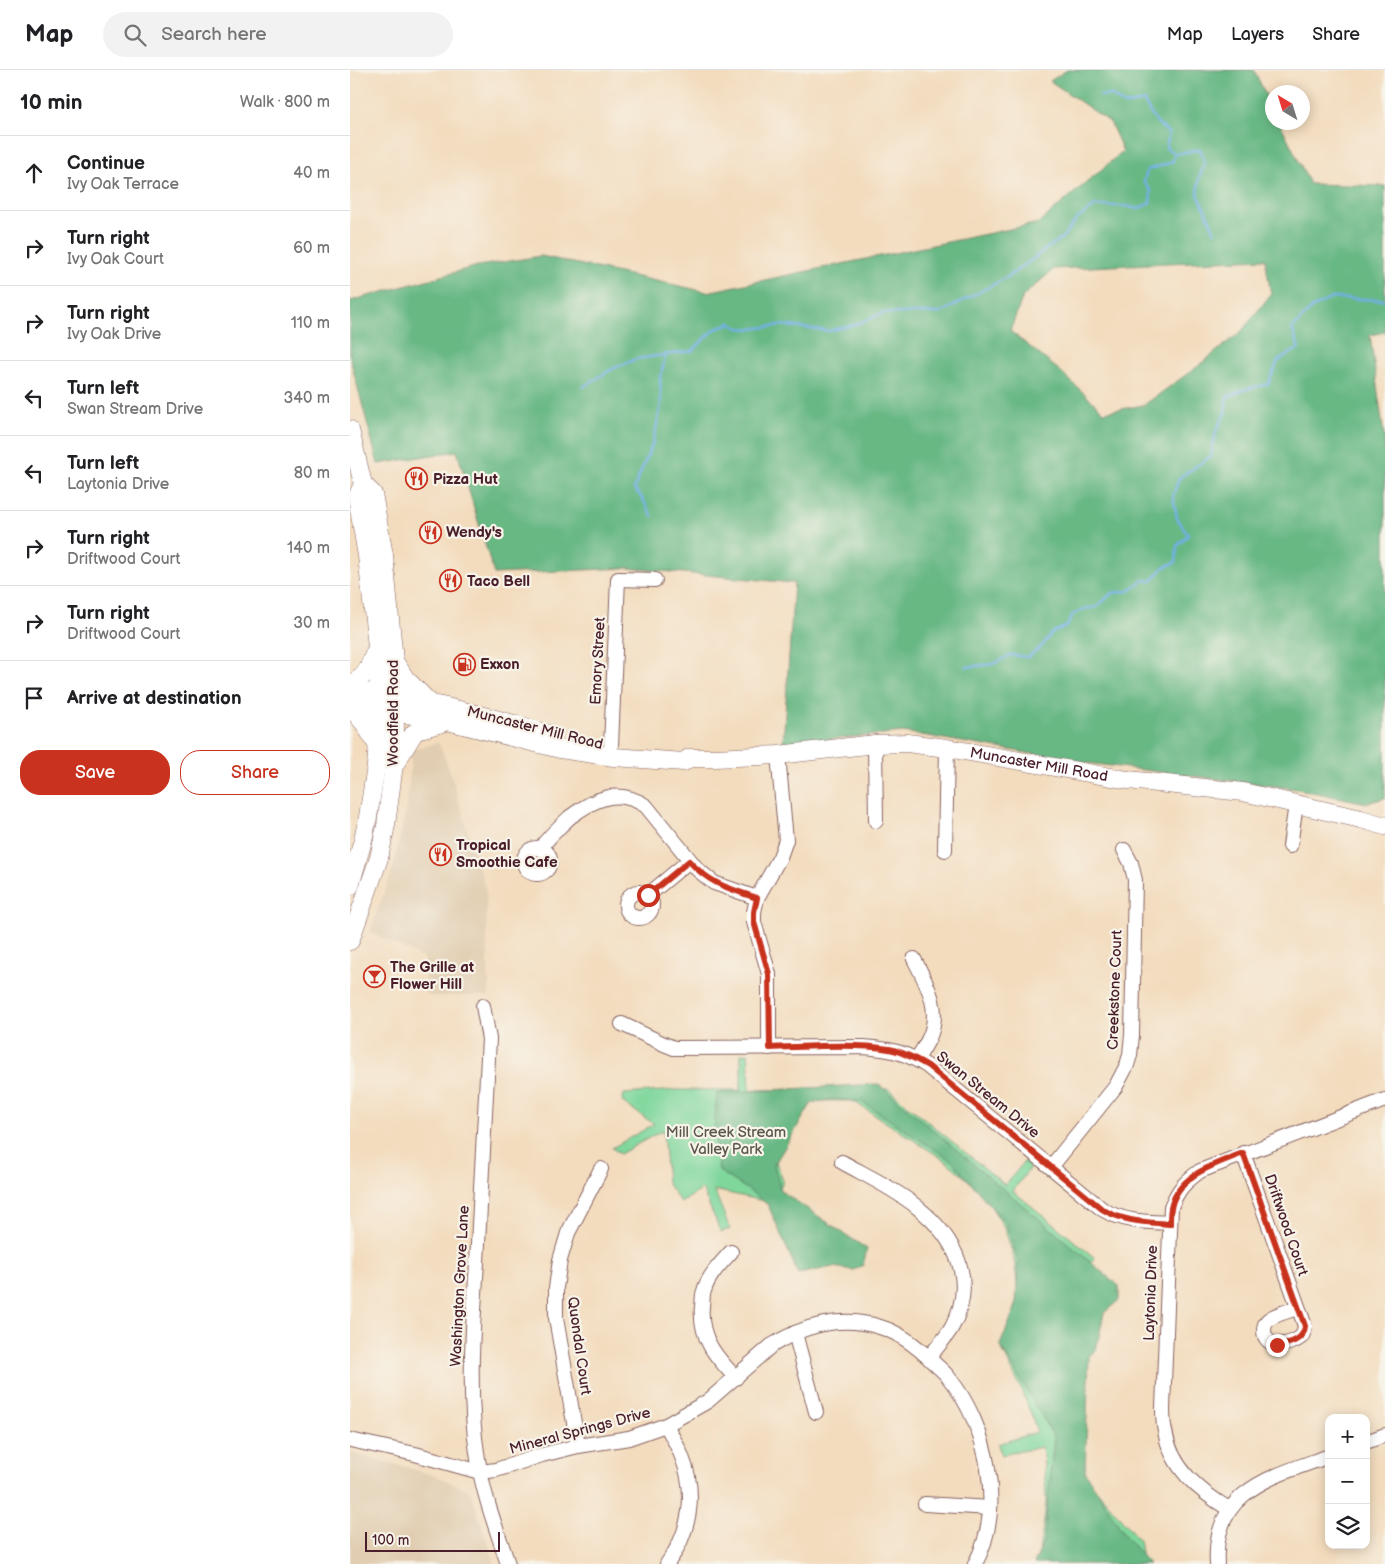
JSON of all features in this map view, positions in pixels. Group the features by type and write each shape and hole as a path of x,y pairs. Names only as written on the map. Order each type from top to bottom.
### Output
{"main road":[{"name":"Woodfield Road","path":"350,430 363,484 373,494 378,520 385,565 394,661 378,746 368,817 350,886"},
{"name":"Woodfield Road","path":"350,941 379,858 386,825 394,764 387,703 377,647 368,564 357,497 363,484"},
{"path":"350,684 358,681 364,675 377,647"},
{"path":"394,661 405,678 430,702"},
{"path":"350,690 387,703"},
{"name":"Muncaster Mill Road","path":"387,703 430,702 484,715 555,736 611,746 686,754 689,758"},
{"path":"350,707 387,703"},
{"name":"Muncaster Mill Road","path":"387,703 447,721 560,748 595,754 684,762 689,758 778,755 875,744 907,744 948,748 1128,780 1243,792 1385,826"},
{"path":"350,707 364,723 378,746"},
{"path":"394,764 414,733 420,729 447,721"}],"street":[{"name":"Emory Street","path":"611,746 618,578 654,580"},
{"path":"875,744 876,820"},
{"path":"945,850 948,748"},
{"path":"770,1048 769,974 754,922 754,912 757,898 780,857 786,840 778,755"},
{"path":"540,849 558,828 590,803 602,799 626,797 646,806 698,870 714,882 757,898"},
{"path":"1290,846 1296,804"},
{"name":"Creekstone Court","path":"1051,1167 1116,1086 1127,1065 1130,1054 1135,880 1131,863 1124,850"},
{"path":"648,895 689,861"},
{"path":"914,959 930,990 935,1012 930,1037 917,1059"},
{"name":"Washington Grove Lane","path":"483,1006 489,1039 473,1328 472,1389 480,1472 508,1564"},
{"name":"Swan Stream Drive","path":"622,1024 674,1048 864,1047 891,1049 917,1059 928,1066 1113,1216 1132,1221 1170,1224"},
{"name":"Laytonia Drive","path":"1229,1509 1205,1494 1190,1480 1169,1448 1164,1431 1163,1408 1171,1207 1177,1193 1187,1181 1200,1171 1385,1100"},
{"name":"Driftwood Court","path":"1243,1153 1297,1308"},
{"path":"842,1162 918,1208 943,1232 957,1254 961,1267 963,1293 961,1307 952,1329 929,1357"},
{"name":"Quondal Court","path":"578,1446 556,1318 556,1288 560,1260 568,1233 601,1169"},
{"path":"731,1252 714,1273 704,1290 702,1314 704,1331 709,1346 717,1358 736,1378"},
{"name":"Mineral Springs Drive","path":"480,1472 496,1470 524,1460 578,1446 629,1438 666,1425 708,1401 771,1346 795,1333 826,1323 844,1321 864,1323 881,1327 897,1334 929,1357 949,1378 963,1399 980,1434 990,1472 990,1508 987,1531 976,1564"},
{"path":"795,1333 816,1412"},
{"path":"666,1425 682,1457 689,1479 690,1504 688,1520 678,1550 667,1564"},
{"path":"1370,1441 1385,1435"},
{"path":"350,1440 415,1454 480,1472"},
{"path":"1218,1564 1217,1553 1220,1530 1229,1509 1246,1492 1270,1478 1325,1457"},
{"path":"925,1504 990,1508"}],"shaded area":[{"path":"438,742 449,768 486,891 489,996 430,996 425,992 425,959 370,932 393,868 407,806 412,751"},
{"path":"350,1453 439,1477 470,1491 495,1564 350,1564"}],"green space":[{"path":"1067,70 1254,70 1265,93 1265,130 1283,130 1310,184 1385,186 1385,332 1370,335 1385,443 1385,798 1367,803 1297,789 1087,763 903,732 783,744 794,583 628,568 494,574 457,451 378,464 350,358 350,301 478,266 541,256 707,292 1039,223 1123,151 1110,122 1050,81","holes":["1265,259 1271,294 1242,331 1197,367 1144,405 1104,412 1060,371 1010,331 1023,296 1054,269"]},
{"name":"Mill Creek Stream Valley Park","path":"748,1053 750,1090 888,1089 1005,1185 1029,1156 1035,1161 1013,1191 1095,1258 1087,1268 1080,1470 1139,1540 1143,1564 1038,1557 1046,1502 1042,1447 1001,1455 998,1444 1037,1432 1030,1411 1002,1350 1013,1321 1018,1291 1014,1257 1004,1227 988,1202 969,1181 946,1161 853,1101 808,1101 775,1159 783,1181 773,1203 714,1190 730,1229 721,1232 702,1189 681,1203 667,1183 663,1130 620,1154 612,1148 654,1124 622,1102 624,1094 676,1090 741,1090 741,1054"},
{"name":"Mill Creek Stream Valley Park","path":"878,1084 1119,1286 1119,1300 1104,1313 1096,1350 1089,1356 1085,1472 1126,1537 1149,1564 1034,1564 1044,1541 1054,1437 1000,1345 1016,1306 1018,1261 1006,1224 952,1161 862,1102 834,1099 812,1103 774,1165 781,1191 867,1249 863,1265 854,1270 833,1267 798,1274 768,1205 719,1171 714,1131 717,1093"}],"waterway":[{"path":"1100,96 1111,95 1124,105 1144,101 1154,119 1169,133 1166,148 1176,154 1200,149 1205,163 1199,178 1198,194 1215,232"},
{"path":"583,387 612,369 636,359 692,351 714,330 730,323 738,328 751,329 781,325 828,331 854,325 883,313 940,313 1009,276 1063,237 1076,220 1095,206 1126,206 1138,209 1150,203 1151,191 1144,182 1147,170 1172,162 1176,154"},
{"path":"967,667 993,664 1011,655 1028,657 1042,646 1052,633 1067,626 1072,615 1084,609 1097,607 1112,593 1129,591 1144,580 1152,581 1163,568 1176,562 1177,546 1188,535 1177,518 1173,496 1179,478 1211,456 1216,431 1225,413 1227,397 1246,389 1268,384 1278,361 1299,348 1292,329 1312,308 1332,298 1385,300"},
{"path":"652,516 634,488 652,445 656,429 661,404 660,378 666,354"}],"place":[{"name":"Pizza Hut","path":"417,479"},
{"name":"Wendy's","path":"430,532"},
{"name":"Taco Bell","path":"451,581"},
{"name":"Exxon","path":"464,664"},
{"name":"Tropical Smoothie Cafe","path":"440,854"},
{"name":"The Grille at Flower Hill","path":"374,976"}],"route":[{"path":"648,895 689,861 714,882 757,898 754,922 769,974 770,1048 864,1047 891,1049 917,1059 1113,1216 1132,1221 1170,1224 1171,1207 1177,1193 1187,1181 1200,1171 1243,1153 1305,1326 1300,1338 1277,1345"}]}
